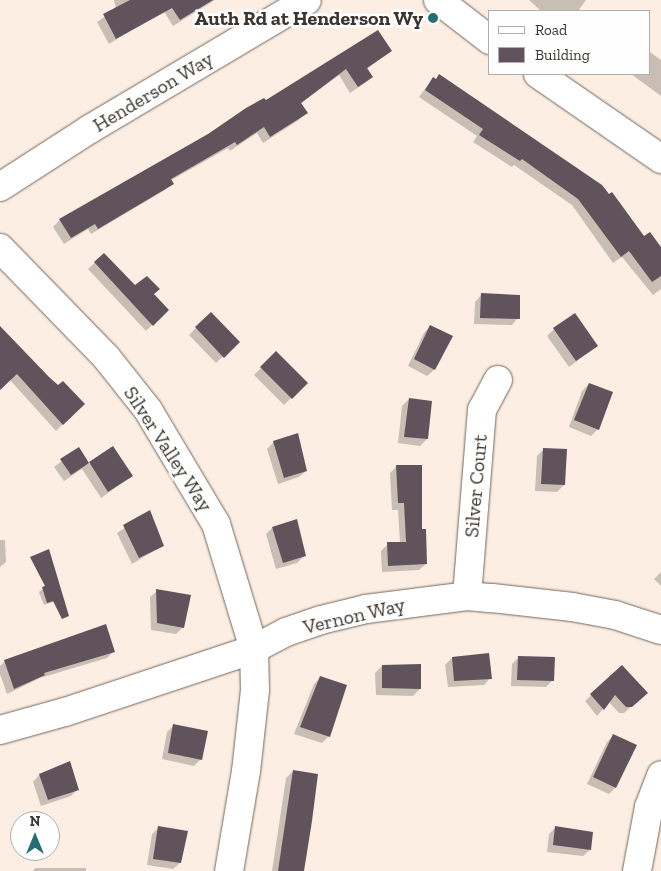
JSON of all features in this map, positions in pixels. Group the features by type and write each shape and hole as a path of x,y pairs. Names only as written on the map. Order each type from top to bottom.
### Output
{"street":[{"name":"Henderson Way","path":"0,187 90,129 307,0"},
{"path":"438,0 488,38"},
{"path":"539,75 661,159"},
{"name":"Silver Valley Way","path":"0,248 15,266 106,357 148,410 184,466 216,524 254,649 255,690 246,771 229,871"},
{"name":"Silver Court","path":"467,596 482,410 498,380"},
{"name":"Vernon Way","path":"0,730 64,712 254,649 286,632 321,620 366,609 467,596 572,607 615,616 661,630"},
{"path":"637,871 649,807 661,775"}],"building":[{"path":"130,0 213,0 180,20 172,8 116,39 103,14"},
{"path":"378,30 392,51 367,68 373,77 358,87 346,69 301,103 308,113 270,137 264,127 237,145 235,142 171,179 174,184 98,229 95,224 71,238 59,219 208,134 246,108 264,98 266,100"},
{"path":"439,74 602,185 609,194 612,192 644,236 650,232 661,247 661,276 652,282 629,251 621,257 578,199 522,159 520,161 479,135 483,129 425,90 433,77 436,79"},
{"path":"104,253 135,285 147,276 160,289 154,294 169,310 153,326 94,262"},
{"path":"481,293 520,295 520,319 480,318"},
{"path":"211,312 240,342 224,358 195,327"},
{"path":"575,313 598,346 576,361 553,328"},
{"path":"430,325 453,336 435,370 414,359"},
{"path":"0,326 49,377 58,385 63,381 85,404 63,425 17,374 0,390"},
{"path":"276,351 308,383 292,399 260,367"},
{"path":"589,383 613,392 599,430 574,420"},
{"path":"409,398 432,401 428,439 404,437"},
{"path":"298,433 307,471 284,478 273,441"},
{"path":"113,446 133,476 108,492 89,462"},
{"path":"79,447 89,463 71,475 60,459"},
{"path":"543,448 567,449 565,485 541,484"},
{"path":"396,465 422,465 422,529 426,529 427,564 388,566 387,542 406,542 404,503 398,503"},
{"path":"150,510 164,546 139,558 123,525"},
{"path":"297,519 306,556 283,563 272,527"},
{"path":"49,549 69,616 62,619 53,601 47,603 42,587 45,586 30,557"},
{"path":"156,589 191,595 184,628 157,623"},
{"path":"106,624 115,652 44,673 45,675 14,689 4,660"},
{"path":"489,653 492,679 454,681 452,657"},
{"path":"518,656 555,657 554,681 517,680"},
{"path":"421,664 421,689 382,688 382,665"},
{"path":"622,665 648,693 632,707 626,707 615,695 604,710 590,694"},
{"path":"320,676 347,685 330,737 300,727"},
{"path":"173,724 208,731 202,760 168,753"},
{"path":"613,734 637,745 616,788 593,777"},
{"path":"70,761 79,790 48,800 39,774"},
{"path":"293,770 318,774 312,821 304,871 278,871"},
{"path":"158,826 188,831 181,863 153,859"},
{"path":"555,826 593,832 591,850 553,845"}],"place":[{"name":"Auth Rd at Henderson Wy","path":"433,18"}]}
